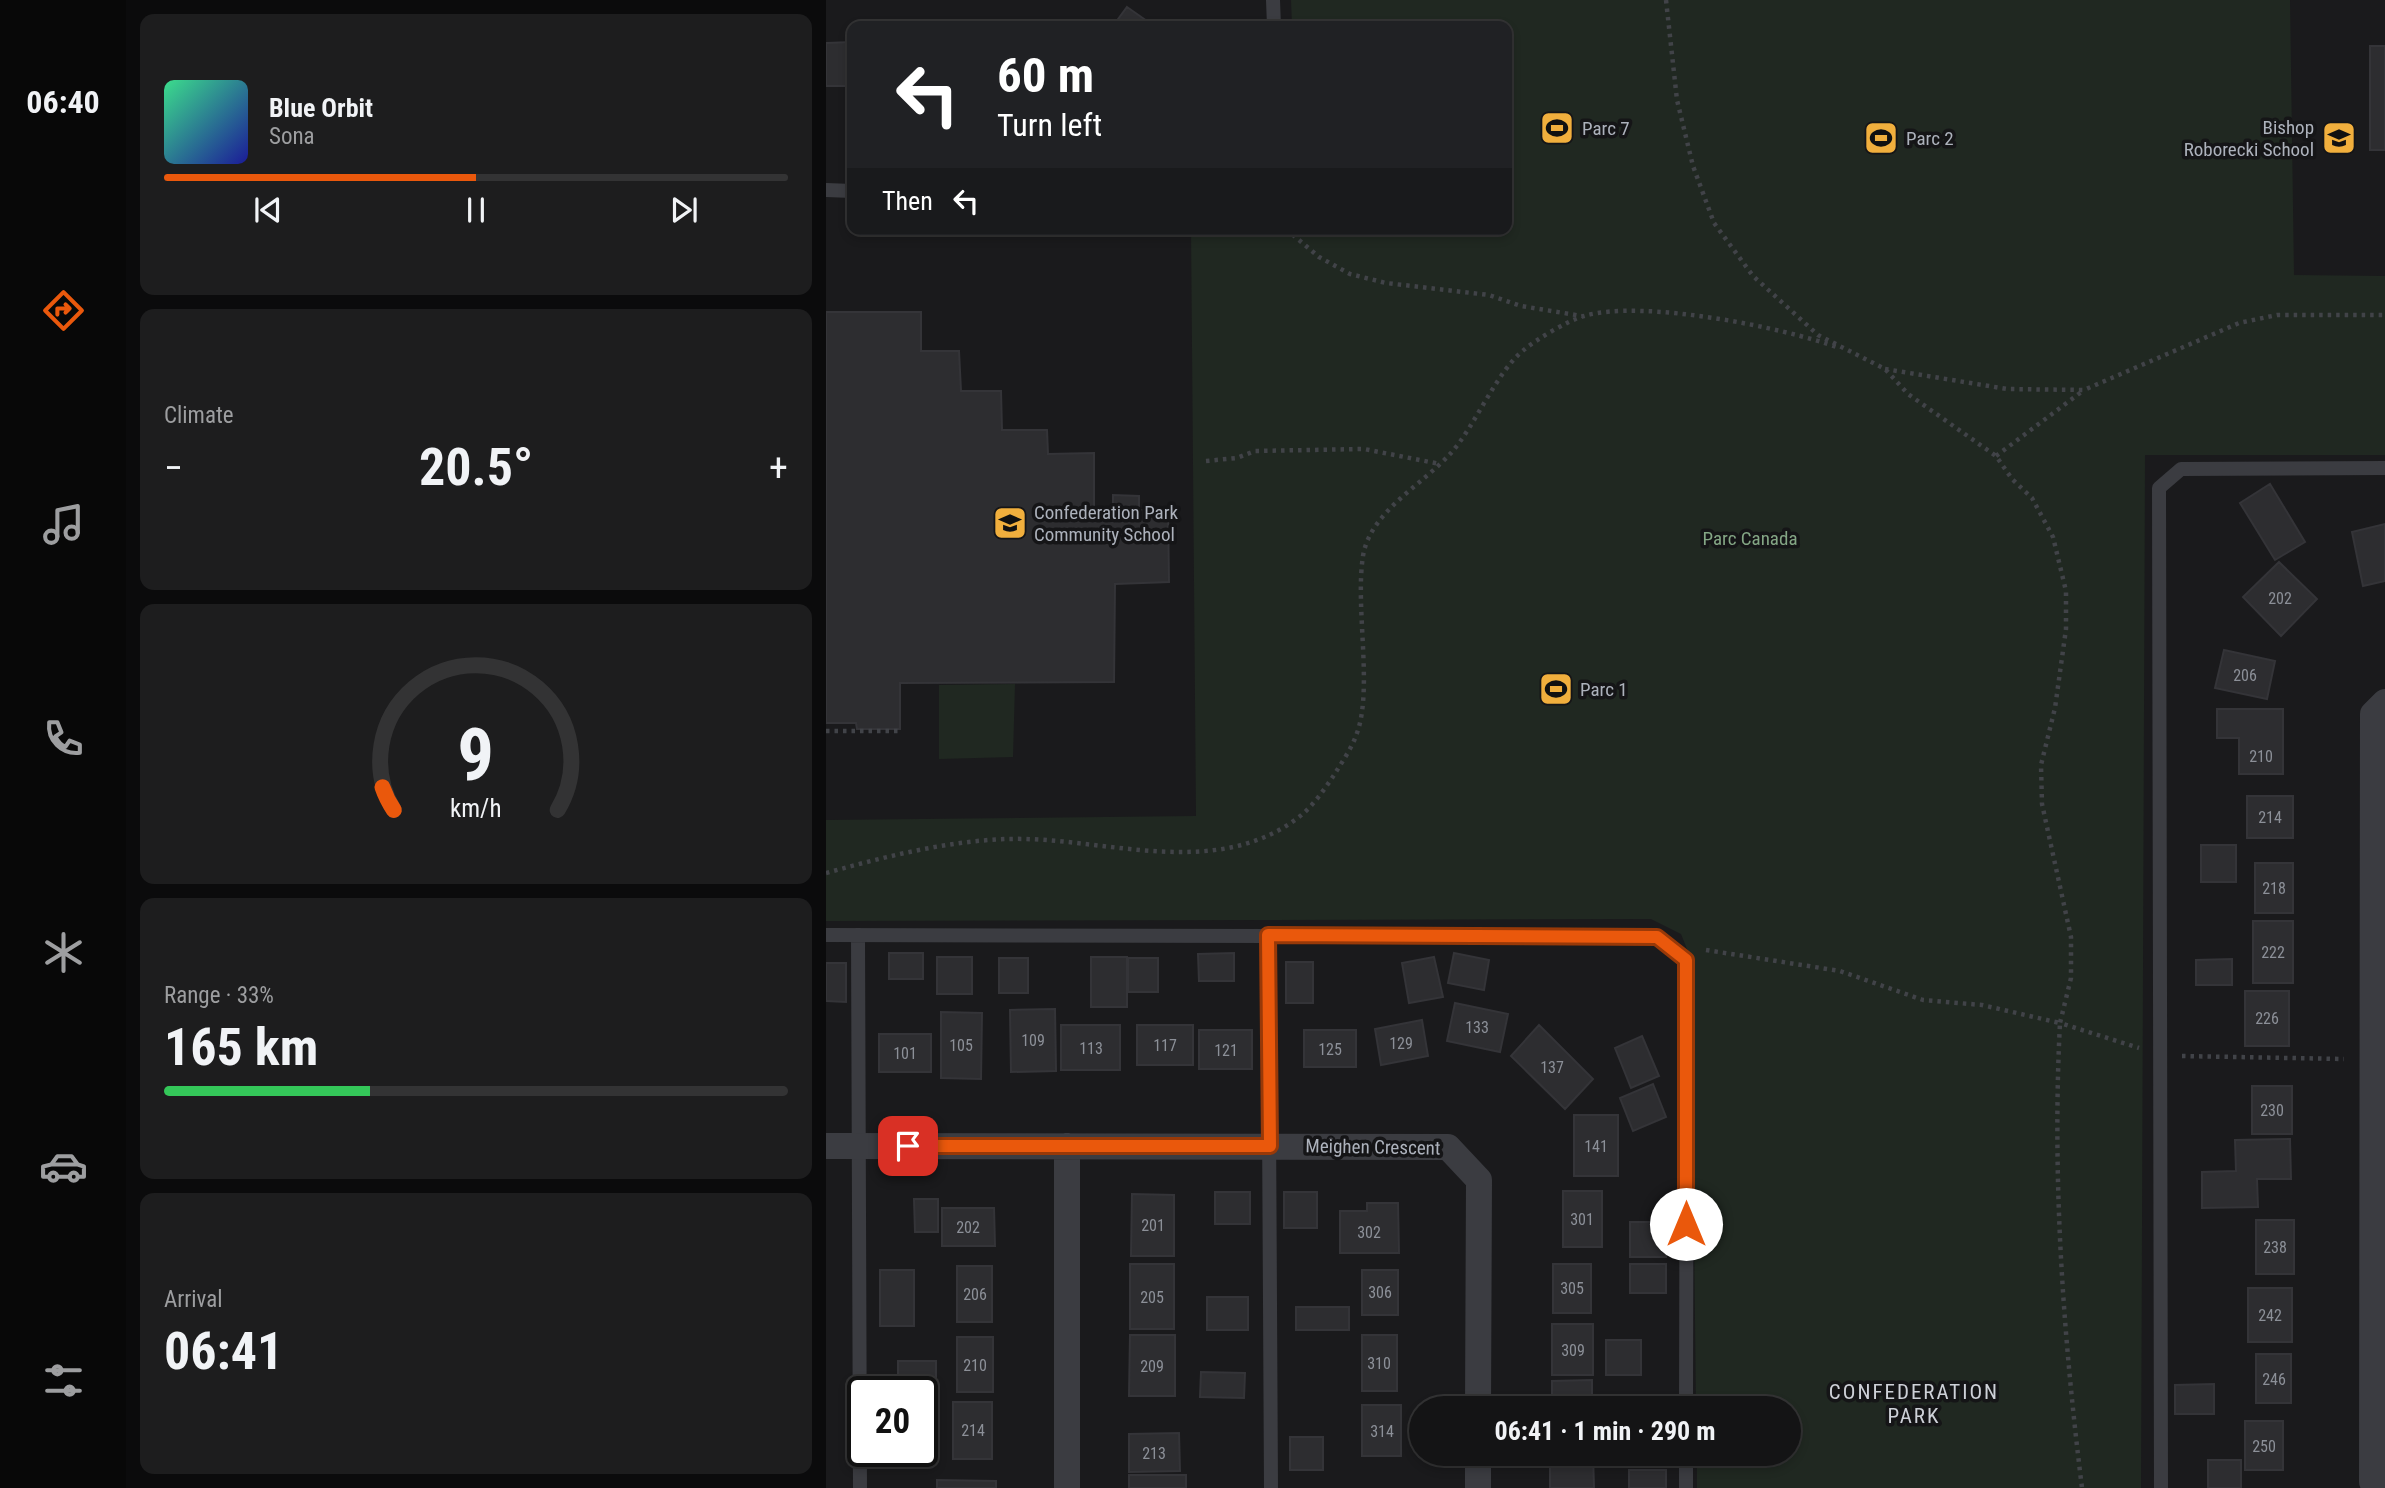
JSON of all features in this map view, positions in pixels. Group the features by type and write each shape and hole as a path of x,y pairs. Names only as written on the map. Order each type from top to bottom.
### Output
{"street":[{"path":"2375,1488 2372,1482 2373,714 2385,702"},
{"name":"Meighen Crescent","path":"826,1146 1448,1147 1479,1180 1478,1396"},
{"path":"1067,1146 1067,1488"},
{"path":"1478,1466 1478,1488"}],"lane":[{"path":"1273,0 1274,21"},
{"path":"826,190 847,191"},
{"path":"2161,1488 2159,488 2181,469 2385,468"},
{"path":"826,935 1657,937 1686,960 1686,1396"},
{"path":"858,935 860,1488"},
{"path":"1268,935 1271,1488"},
{"path":"1686,1466 1686,1488"}],"path":[{"path":"1666,0 1677,100 1693,166 1714,223 1753,275 1818,335 1885,369 2007,389 2084,390"},
{"path":"1293,235 1320,257 1350,274 1385,283 1489,295 1521,306 1583,316 1647,309 1811,338 1856,355"},
{"path":"1996,456 2084,390 2239,323 2277,315 2385,315"},
{"path":"826,873 868,861 977,841 1031,840 1167,853 1230,847 1255,840 1298,817 1321,794 1358,732 1362,693 1363,553 1382,517 1458,446 1523,350 1583,316"},
{"path":"1885,369 1908,394 1996,456 2012,479 2032,498 2053,537 2066,591 2066,629 2054,708 2041,765 2042,804 2071,937 2071,978 2060,1023 2056,1096 2058,1181 2070,1368 2082,1488"},
{"path":"1206,461 1237,458 1255,451 1364,449 1441,464"},
{"path":"826,731 900,731"},
{"path":"1686,960 1707,950 1840,971 1923,1000 1982,1005 2060,1023 2159,1055 2343,1059"}],"green space":[{"name":"Parc Canada","path":"1291,0 2290,0 2294,275 2385,276 2385,455 2145,455 2141,1488 1697,1488 1697,1466 1801,1466 1801,1396 1696,1396 1691,959 1681,934 1651,919 826,921 826,820 1196,816 1191,235 1512,235 1512,21 1292,21"},
{"path":"1015,684 1013,757 939,759 939,685"}],"building":[{"path":"1127,7 1147,21 1117,21"},
{"path":"847,42 847,86 826,86 826,43"},
{"path":"2370,46 2385,46 2385,150 2370,150"},
{"path":"826,312 921,312 921,351 959,351 961,391 1001,391 1002,430 1047,430 1048,454 1094,453 1094,510 1113,510 1113,495 1139,496 1139,510 1168,510 1169,582 1115,584 1114,682 900,683 900,729 857,729 856,723 826,723"},
{"path":"2270,484 2305,542 2275,560 2240,503"},
{"path":"2385,524 2385,581 2363,586 2352,532"},
{"path":"2279,562 2317,599 2281,636 2243,597"},
{"path":"2224,650 2275,661 2267,699 2215,688"},
{"path":"2217,709 2283,709 2283,774 2239,774 2239,738 2217,738"},
{"path":"2247,796 2293,796 2293,838 2247,838"},
{"path":"2201,845 2236,845 2236,882 2201,882"},
{"path":"2255,863 2293,863 2293,913 2255,913"},
{"path":"2253,921 2293,921 2293,983 2253,983"},
{"path":"889,953 923,953 923,979 889,979"},
{"path":"1234,953 1234,981 1199,981 1198,954"},
{"path":"1454,953 1489,960 1484,990 1448,983"},
{"path":"937,957 972,957 972,994 937,994"},
{"path":"1091,957 1127,957 1127,1007 1091,1007"},
{"path":"1434,957 1443,997 1409,1003 1402,963"},
{"path":"999,958 1028,958 1028,993 999,993"},
{"path":"1128,958 1158,958 1158,992 1128,992"},
{"path":"2232,959 2232,985 2196,985 2196,960"},
{"path":"1286,962 1313,962 1313,1003 1286,1003"},
{"path":"826,963 846,963 846,1002 826,1001"},
{"path":"2245,991 2289,991 2289,1046 2245,1046"},
{"path":"1455,1003 1508,1014 1500,1052 1447,1041"},
{"path":"1055,1009 1056,1071 1011,1072 1010,1010"},
{"path":"941,1012 982,1013 981,1079 941,1078"},
{"path":"1422,1020 1428,1056 1381,1065 1375,1029"},
{"path":"1061,1025 1120,1025 1120,1070 1061,1070"},
{"path":"1137,1025 1193,1025 1193,1065 1137,1065"},
{"path":"1539,1025 1593,1079 1565,1109 1511,1056"},
{"path":"1199,1030 1252,1030 1252,1069 1199,1069"},
{"path":"1304,1030 1356,1030 1356,1067 1304,1067"},
{"path":"879,1034 931,1034 931,1072 879,1072"},
{"path":"1642,1036 1659,1076 1631,1088 1615,1048"},
{"path":"1653,1084 1666,1117 1633,1131 1620,1098"},
{"path":"2252,1086 2292,1086 2292,1134 2252,1134"},
{"path":"1574,1115 1618,1115 1618,1176 1574,1176"},
{"path":"2290,1139 2291,1179 2257,1179 2258,1207 2202,1208 2202,1172 2236,1171 2235,1140"},
{"path":"1563,1191 1602,1191 1602,1247 1563,1247"},
{"path":"1215,1192 1250,1192 1250,1224 1215,1224"},
{"path":"1284,1192 1317,1192 1317,1228 1284,1228"},
{"path":"1132,1194 1174,1195 1174,1256 1131,1256"},
{"path":"914,1199 938,1199 938,1232 915,1232"},
{"path":"1367,1203 1398,1203 1399,1253 1340,1253 1340,1211 1367,1211"},
{"path":"942,1208 994,1208 995,1246 942,1246"},
{"path":"2256,1220 2294,1220 2294,1274 2256,1274"},
{"path":"1630,1222 1665,1222 1666,1257 1630,1257"},
{"path":"1130,1264 1174,1264 1174,1329 1130,1329"},
{"path":"1553,1264 1591,1264 1591,1313 1553,1313"},
{"path":"1630,1264 1666,1264 1666,1293 1630,1293"},
{"path":"957,1266 992,1266 992,1322 957,1322"},
{"path":"880,1270 914,1270 914,1326 880,1326"},
{"path":"1362,1270 1398,1270 1398,1315 1362,1315"},
{"path":"2248,1288 2292,1288 2292,1342 2248,1342"},
{"path":"1207,1297 1248,1297 1248,1330 1207,1330"},
{"path":"1296,1307 1349,1307 1349,1330 1296,1330"},
{"path":"1552,1324 1593,1324 1593,1375 1552,1375"},
{"path":"1130,1335 1175,1335 1175,1396 1129,1396"},
{"path":"1362,1335 1397,1335 1397,1391 1362,1391"},
{"path":"957,1337 993,1337 993,1392 957,1392"},
{"path":"1606,1340 1641,1340 1641,1375 1606,1375"},
{"path":"2256,1354 2291,1354 2291,1403 2256,1403"},
{"path":"898,1361 936,1361 936,1376 898,1376"},
{"path":"1201,1372 1245,1373 1244,1398 1200,1397"},
{"path":"1592,1380 1592,1396 1552,1396 1552,1381"},
{"path":"2214,1384 2214,1414 2175,1414 2175,1385"},
{"path":"953,1402 992,1402 992,1459 953,1459"},
{"path":"1362,1405 1401,1405 1401,1456 1362,1456"},
{"path":"2245,1421 2283,1421 2283,1470 2245,1470"},
{"path":"1179,1433 1180,1471 1129,1472 1129,1434"},
{"path":"1290,1437 1323,1437 1323,1470 1290,1470"},
{"path":"2208,1460 2241,1460 2241,1488 2208,1488"},
{"path":"1550,1466 1593,1466 1594,1488 1550,1488"},
{"path":"1629,1470 1666,1470 1666,1488 1629,1488"},
{"path":"1129,1475 1186,1475 1186,1488 1129,1488"},
{"path":"937,1480 996,1481 996,1488 937,1488"}],"place":[{"name":"Parc 7","path":"1557,128"},
{"name":"Parc 2","path":"1881,138"},
{"name":"Bishop Roborecki School","path":"2339,138"},
{"name":"Confederation Park Community School","path":"1010,523"},
{"name":"Parc 1","path":"1556,689"}],"district":[{"name":"CONFEDERATION PARK","path":"1914,1404"}],"route":[{"path":"908,1146 1270,1146 1268,935 1657,937 1686,960 1686,1224"}]}
